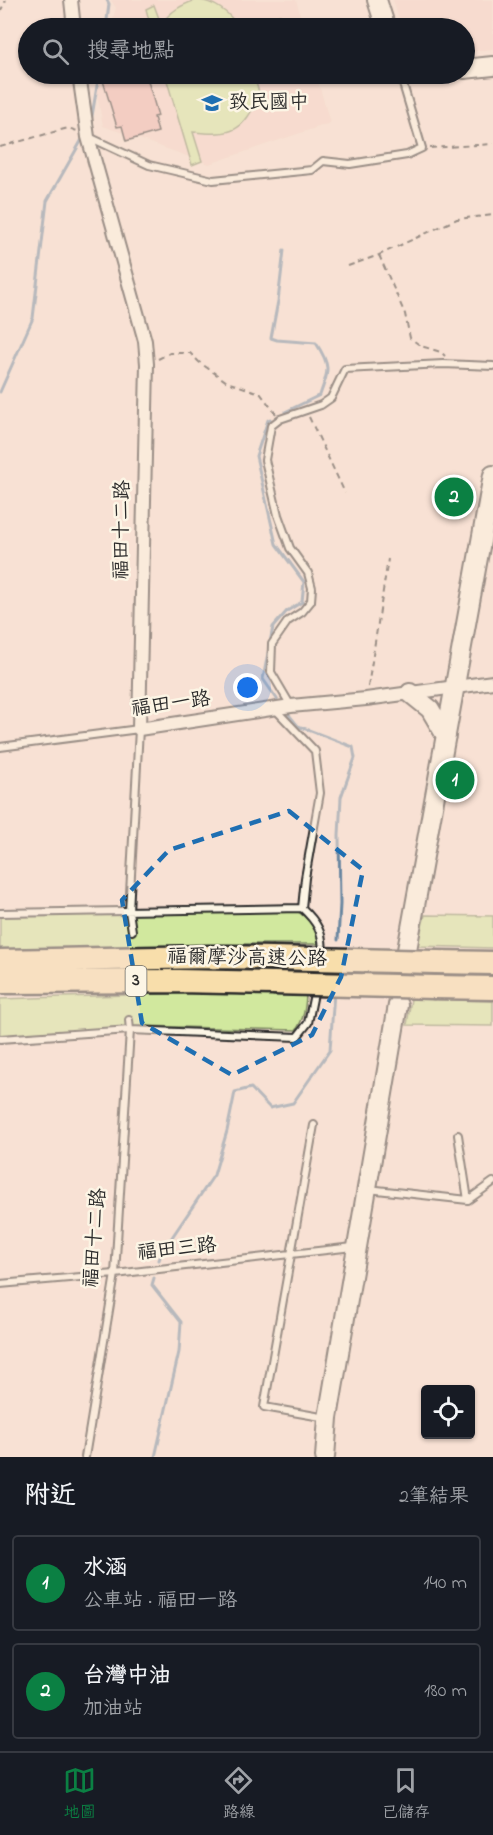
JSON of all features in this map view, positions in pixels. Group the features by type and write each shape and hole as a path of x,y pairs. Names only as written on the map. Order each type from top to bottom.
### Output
{"highway":[{"name":"福爾摩沙高速公路","path":"0,961 209,957 493,963"},
{"name":"福爾摩沙高速公路","path":"0,982 178,981 493,988"}],"main road":[{"path":"377,0 383,18"},
{"path":"475,68 493,66"},
{"path":"402,950 446,736 493,475"},
{"path":"410,693 430,709 446,736"},
{"path":"325,1457 328,1418 398,1005"}],"street":[{"path":"71,0 73,18"},
{"name":"福田十二路","path":"80,84 85,132 145,341 147,364 138,729"},
{"name":"福田一路","path":"138,729 291,706 366,699 493,682"}],"lane":[{"path":"85,132 149,165 213,180 312,170 323,161 350,164 407,155 422,148 403,84"},
{"path":"291,706 271,672 273,644 288,621 302,612 311,601 312,588 308,573 290,548 278,515 265,460 271,426 280,419 321,405 331,398 345,369 453,365 493,366"},
{"path":"275,709 315,751 320,793 302,908"},
{"name":"福田一路","path":"0,747 138,729"},
{"name":"福田十二路","path":"132,931 129,911 138,729"},
{"path":"0,913 302,908 316,922 323,947 309,1023 297,1037 130,1030 0,1039"},
{"path":"323,947 332,949"},
{"name":"福田十二路","path":"86,1457 115,1274 129,1020"},
{"path":"314,1125 264,1407 328,1418"},
{"path":"458,1135 468,1200"},
{"path":"366,1189 468,1200 493,1182"},
{"name":"福田三路","path":"0,1284 115,1274 357,1247"}],"path":[{"path":"0,12 6,0"},
{"path":"0,147 68,128 85,132"},
{"path":"422,148 493,144"},
{"path":"348,266 379,255 457,219 493,214"},
{"path":"379,255 405,314 410,338 421,346 441,352 453,365"},
{"path":"147,364 170,353 190,353 199,363 226,382 261,393 280,419"},
{"path":"306,410 345,493"},
{"path":"366,699 388,559"}],"highlighted area":[{"path":"289,811 363,870 341,977 312,1035 232,1075 142,1023 122,900 169,850"}],"shaded area":[{"path":"111,0 296,0 301,18 113,18 116,8"},
{"path":"393,0 493,0 493,49 475,51 475,18 399,18"},
{"name":"致民國中","path":"95,84 319,84 330,123 209,164 103,126"}],"green space":[{"path":"196,0 209,2 231,18 166,18"},
{"path":"154,5 159,18 148,18 146,9"},
{"path":"168,84 256,84 260,95 242,124 227,132 193,132 202,161 192,165"},
{"path":"295,910 311,924 318,944 229,944 0,951 0,916"},
{"path":"425,915 493,916 493,948 417,946"},
{"path":"191,993 306,996 304,1014 296,1030 142,1026 0,1036 0,999"},
{"path":"411,999 493,1001 493,1026 407,1025"}],"building":[{"path":"104,84 149,84 158,116 154,117 158,132 126,141 122,126 117,127"}],"waterway":[{"path":"107,0 109,4 107,18"},
{"path":"91,122 97,84"},
{"path":"0,392 33,318 47,201 84,136"},
{"path":"284,250 271,338 316,343 327,368 320,395 285,412"},
{"path":"270,419 256,456 276,544 304,582 302,602 287,611 273,627 263,679 277,699"},
{"path":"289,715 298,726 353,747 355,758 341,797 338,940"},
{"path":"159,1260 162,1252 214,1175 227,1131 235,1092 251,1088 270,1108 293,1103 330,1050 334,992"},
{"path":"154,1278 152,1285 181,1322 179,1352 155,1457"}],"place":[{"name":"致民國中","path":"212,103"},
{"name":"台灣中油","path":"454,497"},
{"name":"水涵","path":"455,780"}]}
